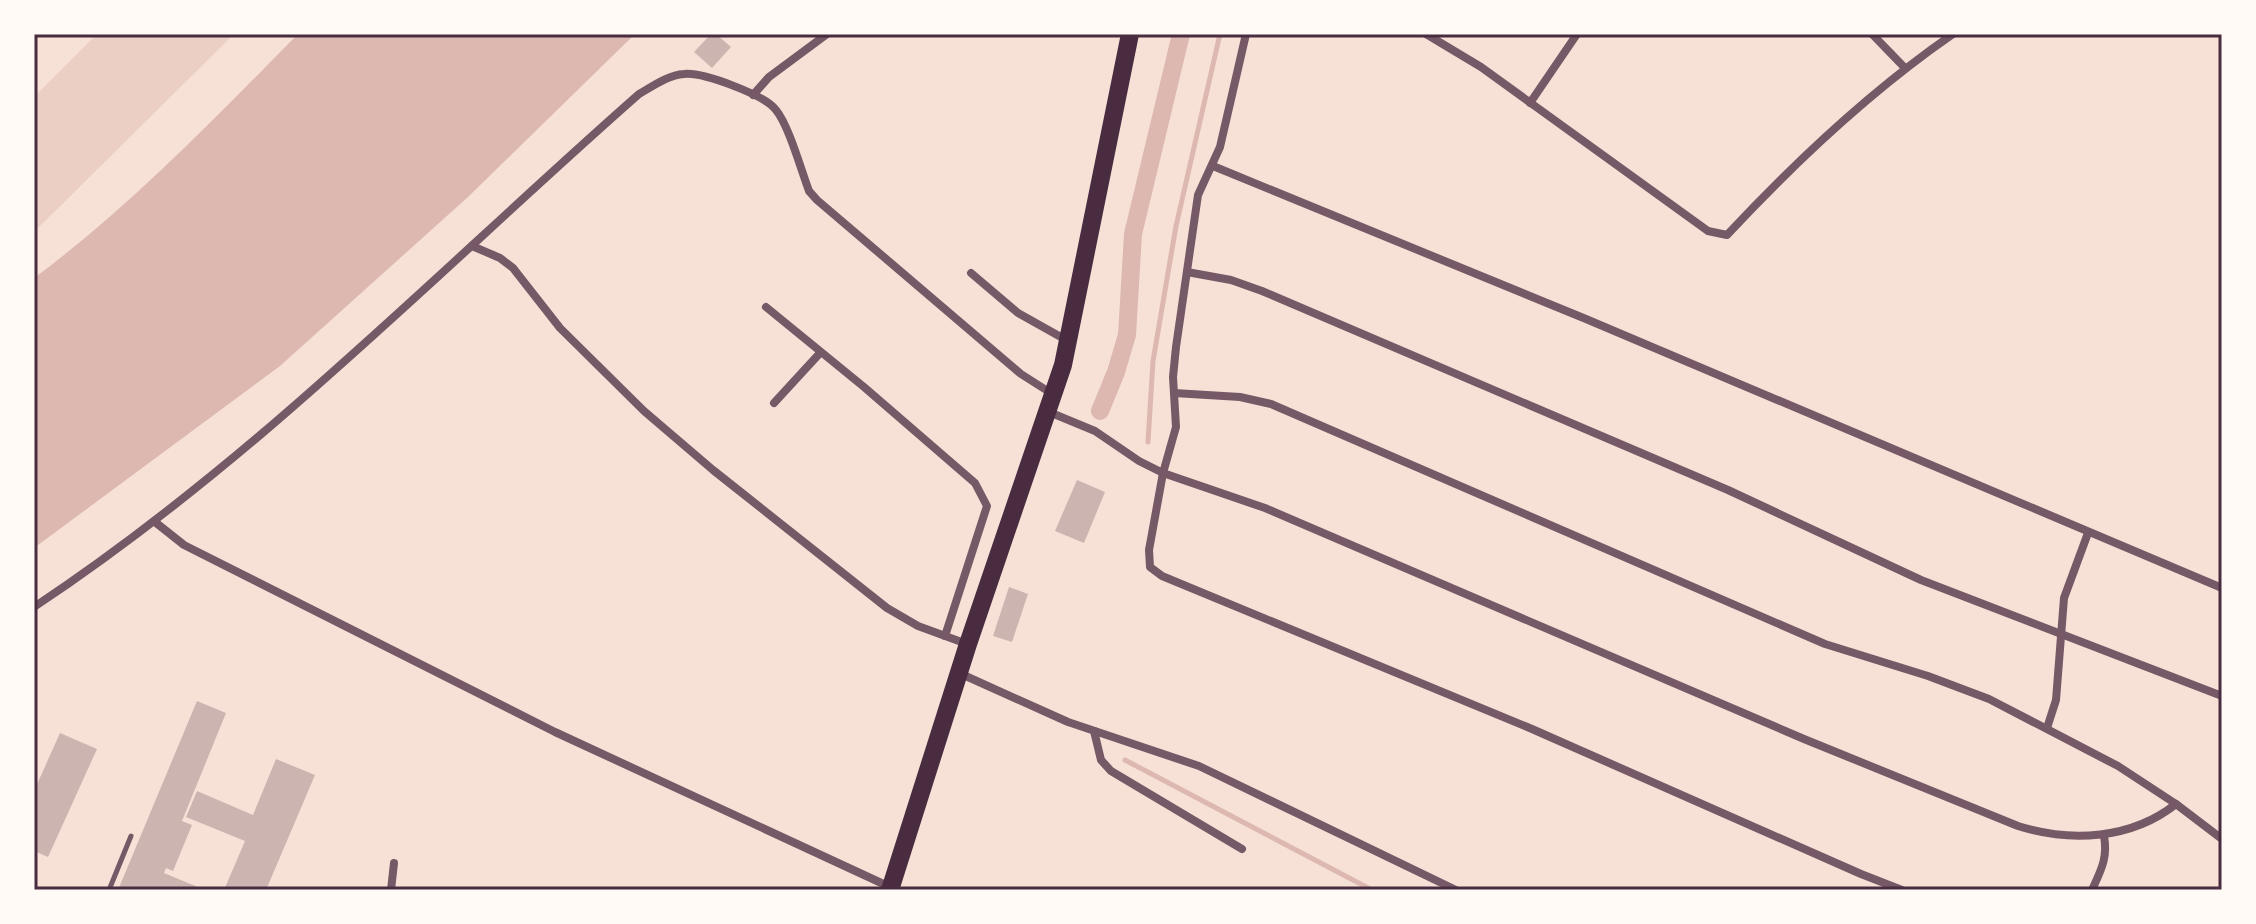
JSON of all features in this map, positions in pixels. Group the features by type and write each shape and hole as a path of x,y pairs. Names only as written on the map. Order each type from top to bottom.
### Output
{"main road":[{"path":"890,888 968,644 1051,404 1069,341 1130,34"}],"street":[{"path":"753,95 769,77 827,34"},
{"path":"1246,34 1220,147 1198,195 1176,347 1176,427 1163,473 1149,550 1150,567 1162,576 1560,741 1902,890"},
{"path":"1426,34 1453,49 1708,231 1727,235 1815,144 1905,68 1953,34"},
{"path":"1530,103 1577,34"},
{"path":"1872,34 1905,68"},
{"path":"34,607 98,565 198,488 334,372 639,94 663,80 683,74 698,75 768,101 778,112 809,191 817,200 1021,374 1051,404 1163,473 1265,508 1804,739 2018,826 2048,832 2104,836 2154,820 2176,804"},
{"path":"1213,166 1586,319 2222,588"},
{"path":"472,246 500,258 513,268 560,328 644,411 713,470 887,608 918,626 968,644"},
{"path":"1187,272 1231,280 1262,291 1769,508 1921,580 2222,696"},
{"path":"971,273 1018,313 1069,341"},
{"path":"766,307 975,483 984,496 987,506 945,636"},
{"path":"774,403 820,353"},
{"path":"1174,393 1240,397 1298,414 1813,638 1965,690 2047,728 2118,766 2222,839"},
{"path":"155,522 184,545 541,725 890,888"},
{"path":"2047,728 2056,700 2064,598 2088,533"},
{"path":"959,673 1094,731 1199,766 1456,890"},
{"path":"1094,731 1101,760 1111,771 1242,849"},
{"path":"2092,890 2105,862 2104,836"},
{"path":"391,890 394,863"}],"lane":[{"path":"109,890 131,836"}],"shaded area":[{"path":"97,34 234,34 34,232 34,97"},
{"path":"298,34 635,34 468,197 280,366 34,548 34,278 138,192"}],"building":[{"path":"711,34 716,34 731,47 712,68 694,52"},
{"path":"1077,480 1105,492 1084,543 1055,531"},
{"path":"1009,587 1028,594 1012,642 993,636"},
{"path":"197,701 226,713 182,821 192,825 173,871 166,868 164,873 205,890 118,890"},
{"path":"60,733 97,749 48,857 34,851 34,791"},
{"path":"276,759 315,775 266,890 224,890 245,841 186,817 197,791 253,815"}],"waterway":[{"path":"1100,411 1127,335 1133,234 1181,34"},
{"path":"1148,442 1153,361 1176,226 1220,34"},
{"path":"1125,760 1372,890"}]}
